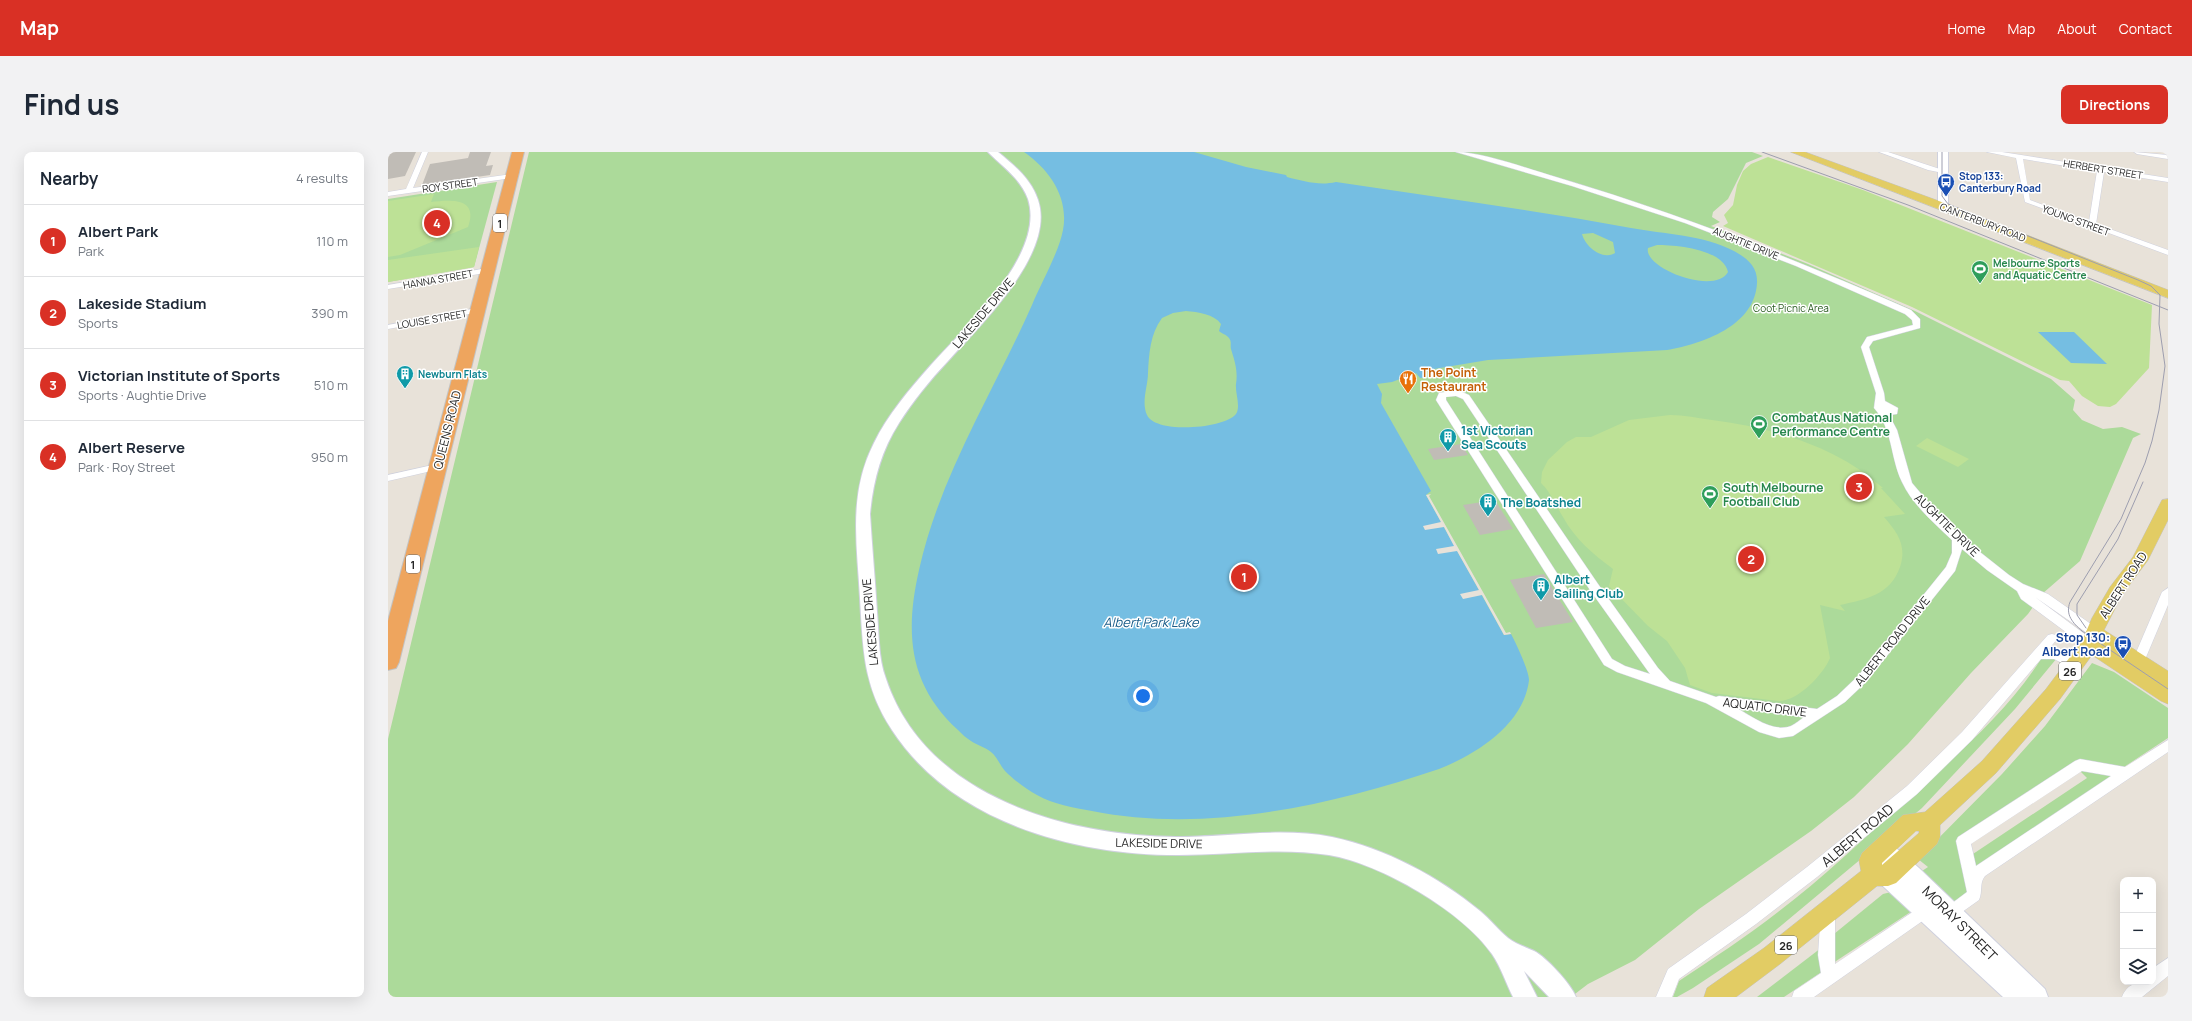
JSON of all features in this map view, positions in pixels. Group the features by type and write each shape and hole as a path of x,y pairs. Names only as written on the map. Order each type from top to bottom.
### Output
{"highway":[{"name":"QUEENS ROAD","path":"388,662 518,152"}],"main road":[{"name":"CANTERBURY ROAD","path":"1796,152 1943,204 2168,287"},
{"name":"CANTERBURY ROAD","path":"1808,152 2168,294"},
{"name":"ALBERT ROAD","path":"1716,997 1772,956 1883,865 1929,837 1930,821 1979,777 2053,694 2092,638 2116,591 2131,574 2149,545 2168,504"},
{"path":"2092,638 2138,662 2168,681"},
{"path":"2092,638 2168,696"}],"street":[{"path":"409,191 425,152"},
{"name":"LAKESIDE DRIVE","path":"993,152 1018,173 1031,195 1035,221 1030,250 1005,289 924,381 892,422 876,450 864,491 862,514 872,653 879,684 894,719 916,749 937,770 958,786 990,805 1036,826 1084,838 1127,845 1178,846 1285,840 1352,851 1386,864 1420,882 1467,915 1501,948 1529,960 1565,997"},
{"name":"AUGHTIE DRIVE","path":"1459,152 1592,189 1687,220 1774,254 1908,312 1916,319 1917,326 1870,339 1866,344 1866,352 1880,393 1881,408 1891,422 1899,446 1901,467 1909,486 1957,537 2021,588 2025,596 2092,638"},
{"path":"1882,152 1930,169 1943,171"},
{"path":"1943,152 1943,204"},
{"name":"HERBERT STREET","path":"1990,152 2168,180"},
{"path":"2137,152 2168,157"},
{"name":"YOUNG STREET","path":"2019,157 2026,200 2092,226 2168,253"},
{"path":"2092,226 2101,169"},
{"name":"ROY STREET","path":"388,194 512,176"},
{"name":"HANNA STREET","path":"388,288 488,270"},
{"name":"LOUISE STREET","path":"388,327 477,310"},
{"name":"AQUATIC DRIVE","path":"1666,685 1654,671 1594,587 1466,397 1457,393 1442,395 1441,400 1444,406 1608,662 1615,667 1666,685 1710,700 1763,728 1779,733"},
{"name":"AUGHTIE DRIVE","path":"1880,393 1893,409"},
{"path":"1881,408 1893,409 1891,422"},
{"path":"388,478 438,467"},
{"name":"ALBERT ROAD DRIVE","path":"1779,733 1793,731 1820,714 1841,699 1862,679 1948,572 1956,557 1957,537"},
{"path":"2138,662 2168,592"},
{"name":"ALBERT ROAD","path":"1664,997 1673,974 1764,910 1912,790 1967,736 2052,638"},
{"path":"2038,654 2056,655 2074,664"},
{"name":"AQUATIC DRIVE","path":"1710,700 1820,714"},
{"path":"1973,884 1975,876 1980,871 2168,745"},
{"path":"1800,997 1829,976 1974,895 1973,884 1962,841 2080,765 2128,773"},
{"name":"MORAY STREET","path":"1883,865 1938,915 2037,997"},
{"path":"1828,911 1826,954 1829,976"},
{"name":"MORAY STREET","path":"1938,915 2020,997"},
{"name":"LAKESIDE DRIVE","path":"1501,948 1516,983 1526,997"},
{"path":"2156,976 2168,966"},
{"path":"2130,997 2144,985"}],"green space":[{"name":"Coot Picnic Area","path":"529,152 1752,152 1763,156 1746,163 1728,199 1713,212 1712,217 1720,222 1711,226 1808,264 1915,311 2051,379 2075,400 2073,410 2082,420 2103,429 2122,427 2141,434 2133,438 2080,561 2042,594 2028,614 1971,673 1908,744 1854,797 1811,831 1699,909 1635,960 1588,984 1571,997 388,997 388,739"},
{"name":"Melbourne Sports and Aquatic Centre","path":"1768,157 1863,190 2152,305 2149,368 2116,404 2110,407 2098,406 2082,396 2069,381 2060,380 1912,307 1723,226 1728,223 1724,215 1733,205 1737,185 1743,171 1751,164"},
{"path":"497,182 474,267 388,282 388,199"},
{"path":"434,194 431,202 454,201 461,202 466,205 470,210 468,227 400,255 388,257 388,201"},
{"path":"479,247 474,267 388,282 388,260"},
{"path":"1670,415 1735,423 1758,428 1803,441 1825,450 1865,473 1883,488 1881,488 1905,514 1884,517 1897,534 1902,546 1902,559 1900,567 1890,584 1884,590 1868,598 1840,605 1845,611 1820,605 1830,658 1822,672 1808,686 1793,697 1778,701 1712,693 1690,685 1685,668 1667,641 1648,626 1609,586 1613,569 1592,552 1573,532 1551,495 1541,483 1542,472 1548,460 1567,442 1576,437 1591,437 1629,420"},
{"path":"1927,438 1969,459 1958,467 1916,446"},
{"path":"2057,658 2015,709 1922,808 1759,944 1693,988 1677,997 1673,997 1679,981 1766,921 1810,886 1959,753 2011,699 2041,659"},
{"path":"2092,663 2114,672 2168,708 2168,738 2124,767 2079,762 1957,839 1969,891 1957,901 1950,902 1922,875 1922,871 1928,867 1918,859 2002,774 2045,726"},
{"path":"2079,770 2117,773 1974,868 1973,854 2087,778"},
{"path":"1891,892 1912,911 1833,963 1834,934 1883,894"},
{"path":"1821,948 1823,971 1784,997 1757,997"}],"water":[{"name":"Albert Park Lake","path":"1024,152 1194,152 1246,167 1311,182 1336,182 1520,209 1697,238 1734,251 1751,264 1756,272 1757,283 1754,298 1747,311 1737,322 1710,338 1696,343 1667,350 1488,360 1422,371 1427,377 1420,378 1416,373 1392,382 1377,384 1382,394 1381,403 1431,491 1426,495 1504,635 1511,634 1527,670 1529,680 1525,696 1518,710 1508,724 1483,746 1454,763 1439,769 1356,794 1312,804 1268,812 1224,817 1179,819 1135,817 1092,811 1064,805 1043,798 1012,778 991,752 966,737 941,712 929,694 920,676 914,656 912,615 915,593 928,535 940,501 969,435 1017,338 1054,258 1061,239 1064,218 1060,196 1056,186 1049,176","holes":["1593,233 1613,242 1615,253 1610,255 1600,254 1590,247 1582,234","1657,245 1665,245 1698,250 1717,258 1724,264 1728,272 1721,279 1709,281 1696,280 1681,276 1668,271 1657,264 1649,256 1648,248","1186,311 1210,316 1221,324 1219,331 1230,339 1235,362 1238,407 1236,414 1229,419 1205,426 1176,427 1163,425 1153,421 1147,415 1145,410 1145,399 1153,337 1162,318 1173,313"]},
{"path":"2038,332 2074,332 2107,364 2071,363"}],"pier":[{"path":"1431,494 1429,496 1506,633 1510,632 1511,634 1504,635 1482,595 1463,599 1460,594 1479,590 1457,551 1438,554 1436,549 1454,546 1444,527 1425,530 1423,526 1441,522 1426,495"}],"building":[{"path":"388,152 416,152 405,176 388,179"},
{"path":"470,152 491,152 486,166 493,165 490,175 422,185 430,164 468,158"},
{"name":"1st Victorian Sea Scouts","path":"1461,444 1468,455 1434,460 1428,449"},
{"name":"The Boatshed","path":"1495,500 1513,529 1480,535 1463,505"},
{"name":"Albert Sailing Club","path":"1544,574 1573,622 1536,628 1510,580"}],"tram line":[{"path":"1762,152 1908,205 2160,307"},
{"path":"1942,152 1942,196 1948,204 2151,286 2160,295 2160,307"},
{"path":"2160,307 2168,310"},
{"path":"2160,307 2159,324 2165,366 2159,410 2152,441 2145,463 2121,519 2070,602 2068,611 2073,622 2082,631 2168,689"},
{"path":"2086,628 2077,615 2077,604 2118,539 2143,482"}],"place":[{"name":"Stop 133: Canterbury Road","path":"1946,197"},
{"name":"Albert Reserve","path":"437,223"},
{"name":"Melbourne Sports and Aquatic Centre","path":"1980,284"},
{"name":"Newburn Flats","path":"405,389"},
{"name":"The Point Restaurant","path":"1408,394"},
{"name":"CombatAus National Performance Centre","path":"1759,439"},
{"name":"1st Victorian Sea Scouts","path":"1448,452"},
{"name":"Victorian Institute of Sports","path":"1859,487"},
{"name":"South Melbourne Football Club","path":"1710,509"},
{"name":"The Boatshed","path":"1488,517"},
{"name":"Lakeside Stadium","path":"1751,559"},
{"name":"Albert Park","path":"1244,577"},
{"name":"Albert Sailing Club","path":"1541,601"},
{"name":"Stop 130: Albert Road","path":"2123,659"}]}
